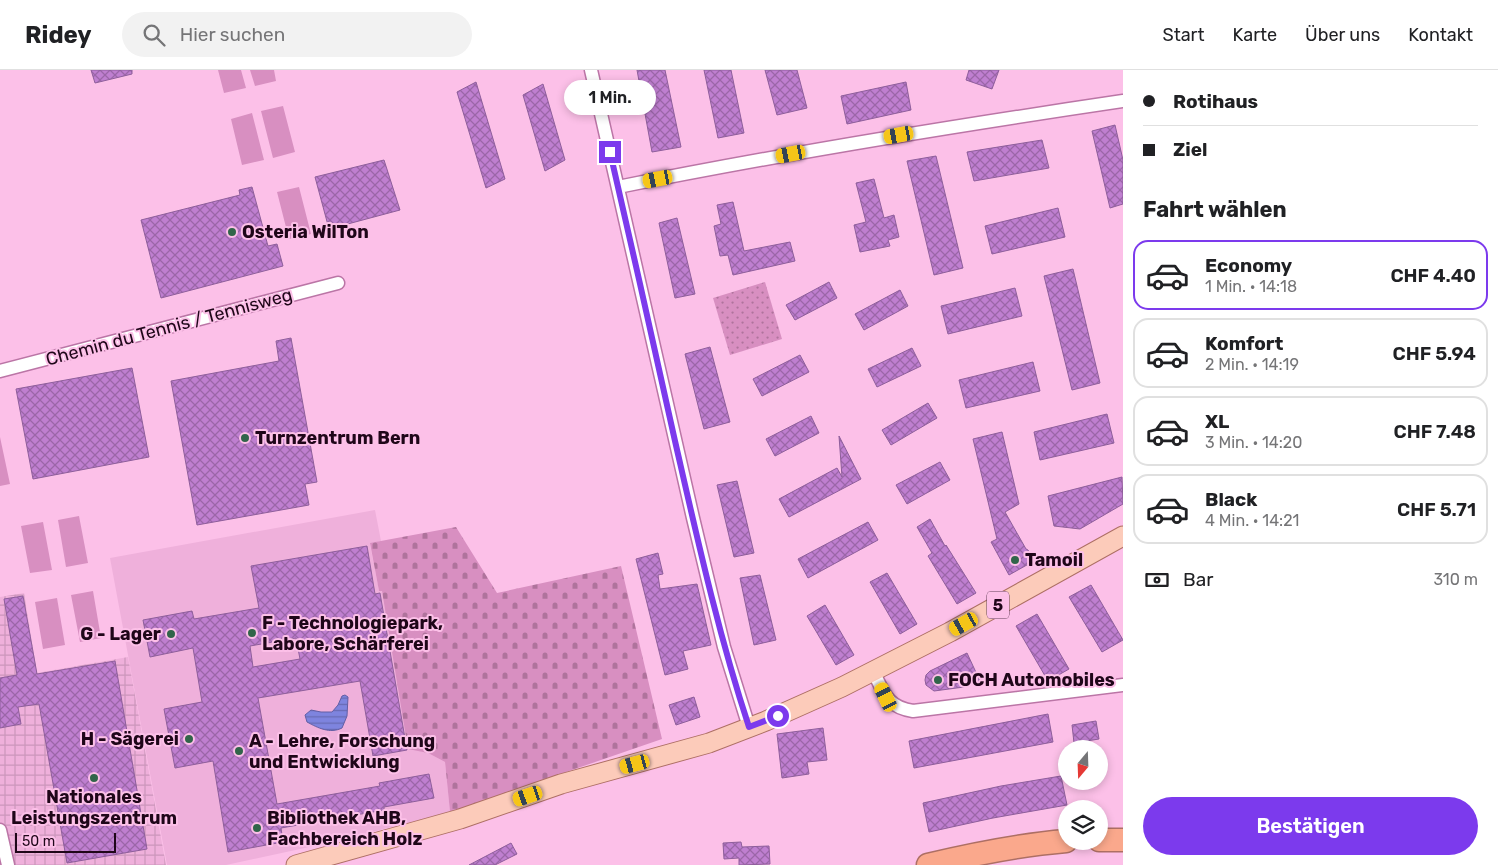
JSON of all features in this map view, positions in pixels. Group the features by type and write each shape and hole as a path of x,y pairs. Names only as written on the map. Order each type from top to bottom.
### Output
{"highway":[{"path":"1108,840 1123,840"},
{"path":"928,865 1029,844 1058,842"}],"main road":[{"name":"5","path":"296,865 460,818 561,784 709,743 793,710 950,632 1123,536"}],"street":[{"path":"591,70 692,518 721,637 749,727"},
{"path":"618,187 839,145 1123,101"},
{"name":"Chemin du Tennis / Tennisweg","path":"0,371 338,283"},
{"path":"873,671 890,703 905,710 913,711 1123,685"},
{"path":"0,830 8,865"}],"shaded area":[{"path":"375,510 381,541 370,544 379,591 382,591 428,753 445,762 450,812 337,841 226,865 167,865 110,558"},
{"path":"24,593 37,673 128,657 166,865 0,865 0,597"}],"green space":[{"path":"218,70 241,70 246,88 224,93"},
{"path":"250,70 274,70 276,81 255,86"},
{"path":"283,106 295,152 273,158 261,111"},
{"path":"252,113 264,160 242,165 231,119"},
{"path":"299,187 311,234 289,239 277,192"},
{"path":"765,282 782,339 730,355 713,298"},
{"path":"0,437 10,484 0,486"},
{"path":"79,516 88,563 66,567 58,520"},
{"path":"43,522 52,570 30,573 21,526"},
{"path":"456,527 497,593 621,566 662,739 450,812 445,762 428,753 408,749 382,591 379,591 370,543"},
{"path":"93,591 101,638 80,642 71,595"},
{"path":"57,598 65,645 43,649 35,602"}],"water":[{"path":"342,696 348,697 347,716 342,728 329,730 307,722 305,715 311,710 332,712"}],"building":[{"path":"91,70 132,70 132,74 95,83"},
{"path":"637,70 665,70 681,147 652,152"},
{"path":"704,70 731,70 744,133 718,138"},
{"path":"765,70 797,70 807,108 777,115"},
{"path":"969,70 999,70 992,89 966,80"},
{"path":"476,82 505,179 486,188 457,92"},
{"path":"906,82 911,110 847,124 841,96"},
{"path":"543,84 565,160 545,171 523,95"},
{"path":"1115,125 1123,160 1123,204 1110,208 1092,131"},
{"path":"1042,140 1049,168 974,181 967,152"},
{"path":"936,156 963,268 934,275 907,161"},
{"path":"384,160 400,210 329,229 315,177"},
{"path":"874,179 884,218 894,215 899,237 888,240 890,246 860,252 854,225 866,222 856,183"},
{"path":"252,187 268,246 277,244 283,266 161,298 141,220 240,195 239,190"},
{"path":"733,202 744,251 790,242 795,261 733,275 728,255 720,256 714,226 721,224 717,205"},
{"path":"1058,208 1065,237 992,254 985,226"},
{"path":"677,218 695,294 675,298 659,223"},
{"path":"1073,269 1100,383 1072,390 1044,276"},
{"path":"829,282 837,298 795,320 786,305"},
{"path":"1015,288 1022,316 948,334 941,306"},
{"path":"900,290 908,306 864,330 855,314"},
{"name":"Turnzentrum Bern","path":"291,338 317,482 305,484 309,505 197,525 171,381 279,361 276,341"},
{"path":"710,347 730,422 704,429 685,354"},
{"path":"912,348 921,366 877,387 868,369"},
{"path":"800,355 809,372 762,396 753,379"},
{"path":"1033,362 1040,391 966,408 959,380"},
{"path":"132,368 149,457 33,479 16,389"},
{"path":"928,403 937,418 891,445 882,430"},
{"path":"1107,414 1114,443 1040,460 1034,432"},
{"path":"811,416 819,433 775,456 766,439"},
{"path":"1002,432 1019,504 1005,512 1034,561 1009,575 991,542 997,539 973,439"},
{"path":"839,436 861,479 789,517 779,499 837,468 842,477"},
{"path":"940,462 950,480 907,504 896,485"},
{"path":"1122,477 1123,504 1080,529 1054,526 1048,496"},
{"path":"737,481 754,553 734,557 717,485"},
{"path":"930,519 945,546 976,593 957,604 928,556 932,553 917,527"},
{"path":"868,522 878,540 808,578 798,559"},
{"path":"367,546 375,594 380,593 407,750 373,756 360,681 258,698 277,804 380,786 379,783 429,774 434,798 384,807 384,810 281,828 283,842 228,852 213,761 175,768 164,709 202,702 193,648 150,657 143,620 192,611 194,619 259,608 251,566","holes":["296,638 300,659 253,667 250,646"]},
{"path":"658,553 663,574 658,575 660,589 697,584 711,645 683,651 688,669 665,675 636,559"},
{"path":"887,573 917,624 900,634 870,582"},
{"path":"760,575 776,640 754,645 740,578"},
{"path":"1091,585 1123,640 1102,652 1069,597"},
{"name":"Nationales Leistungszentrum","path":"23,596 37,674 115,661 147,849 67,863 39,704 18,707 21,724 0,728 0,678 17,675 4,599"},
{"path":"825,605 854,655 836,665 807,616"},
{"path":"1037,614 1069,669 1048,681 1016,626"},
{"path":"967,653 980,681 964,687 934,691 926,685 926,675 930,671"},
{"path":"694,697 700,717 676,725 669,705"},
{"path":"1048,714 1053,742 914,768 909,741"},
{"path":"1096,721 1099,739 1074,740 1072,725"},
{"path":"823,728 827,760 807,762 809,774 782,778 777,734"},
{"path":"1058,776 1058,790 1064,790 1066,800 1058,800 1058,807 929,832 923,803 1001,786"},
{"path":"741,842 742,847 769,846 770,864 739,865 739,858 724,859 723,843"},
{"path":"511,843 517,854 495,865 469,865"}],"place":[{"name":"Osteria WilTon","path":"232,232"},
{"name":"Turnzentrum Bern","path":"245,438"},
{"name":"Tamoil","path":"1015,560"},
{"name":"F - Technologiepark, Labore, Schärferei","path":"252,633"},
{"name":"G - Lager","path":"171,634"},
{"name":"FOCH Automobiles","path":"938,680"},
{"name":"H - Sägerei","path":"189,739"},
{"name":"A - Lehre, Forschung und Entwicklung","path":"239,751"},
{"name":"Nationales Leistungszentrum","path":"94,778"},
{"name":"Bibliothek AHB, Fachbereich Holz","path":"257,828"}],"route":[{"path":"610,152 692,518 734,684 749,727 778,716"}]}
